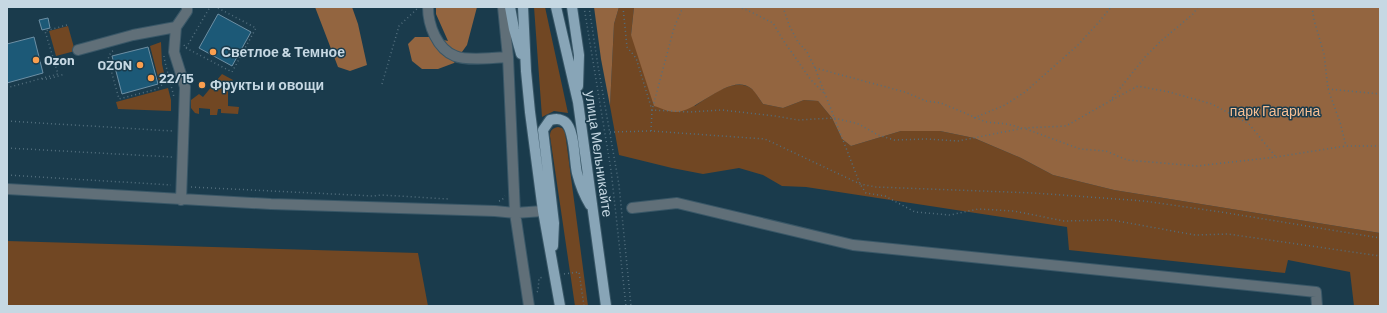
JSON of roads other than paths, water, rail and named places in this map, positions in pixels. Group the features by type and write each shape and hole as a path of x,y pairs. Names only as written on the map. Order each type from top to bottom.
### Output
{"main road":[{"path":"510,7 514,29 526,71"},
{"path":"523,7 526,71 543,211 560,306"},
{"name":"улица Мельникайте","path":"556,7 578,102 606,306"},
{"path":"572,7 579,55 578,102"},
{"path":"553,264 554,223 543,130 550,120 560,119 568,125 582,191 593,212"}],"lane":[{"path":"180,200 185,87 174,52 176,27 187,11 187,7"},
{"path":"428,7 430,24 440,46 455,56 477,59 508,57"},
{"path":"503,7 508,57 515,213 529,306"},
{"path":"78,50 133,35 176,27"},
{"path":"7,189 180,200 515,213 543,211"},
{"path":"632,208 676,203 853,246 1316,292 1317,306"}],"place":[{"name":"Светлое & Темное","path":"213,52"},
{"name":"Ozon","path":"36,60"},
{"name":"OZON","path":"140,65"},
{"name":"22/15","path":"151,78"},
{"name":"Фрукты и овощи","path":"202,85"}],"park label":[{"name":"парк Гагарина","path":"1275,111"}]}
